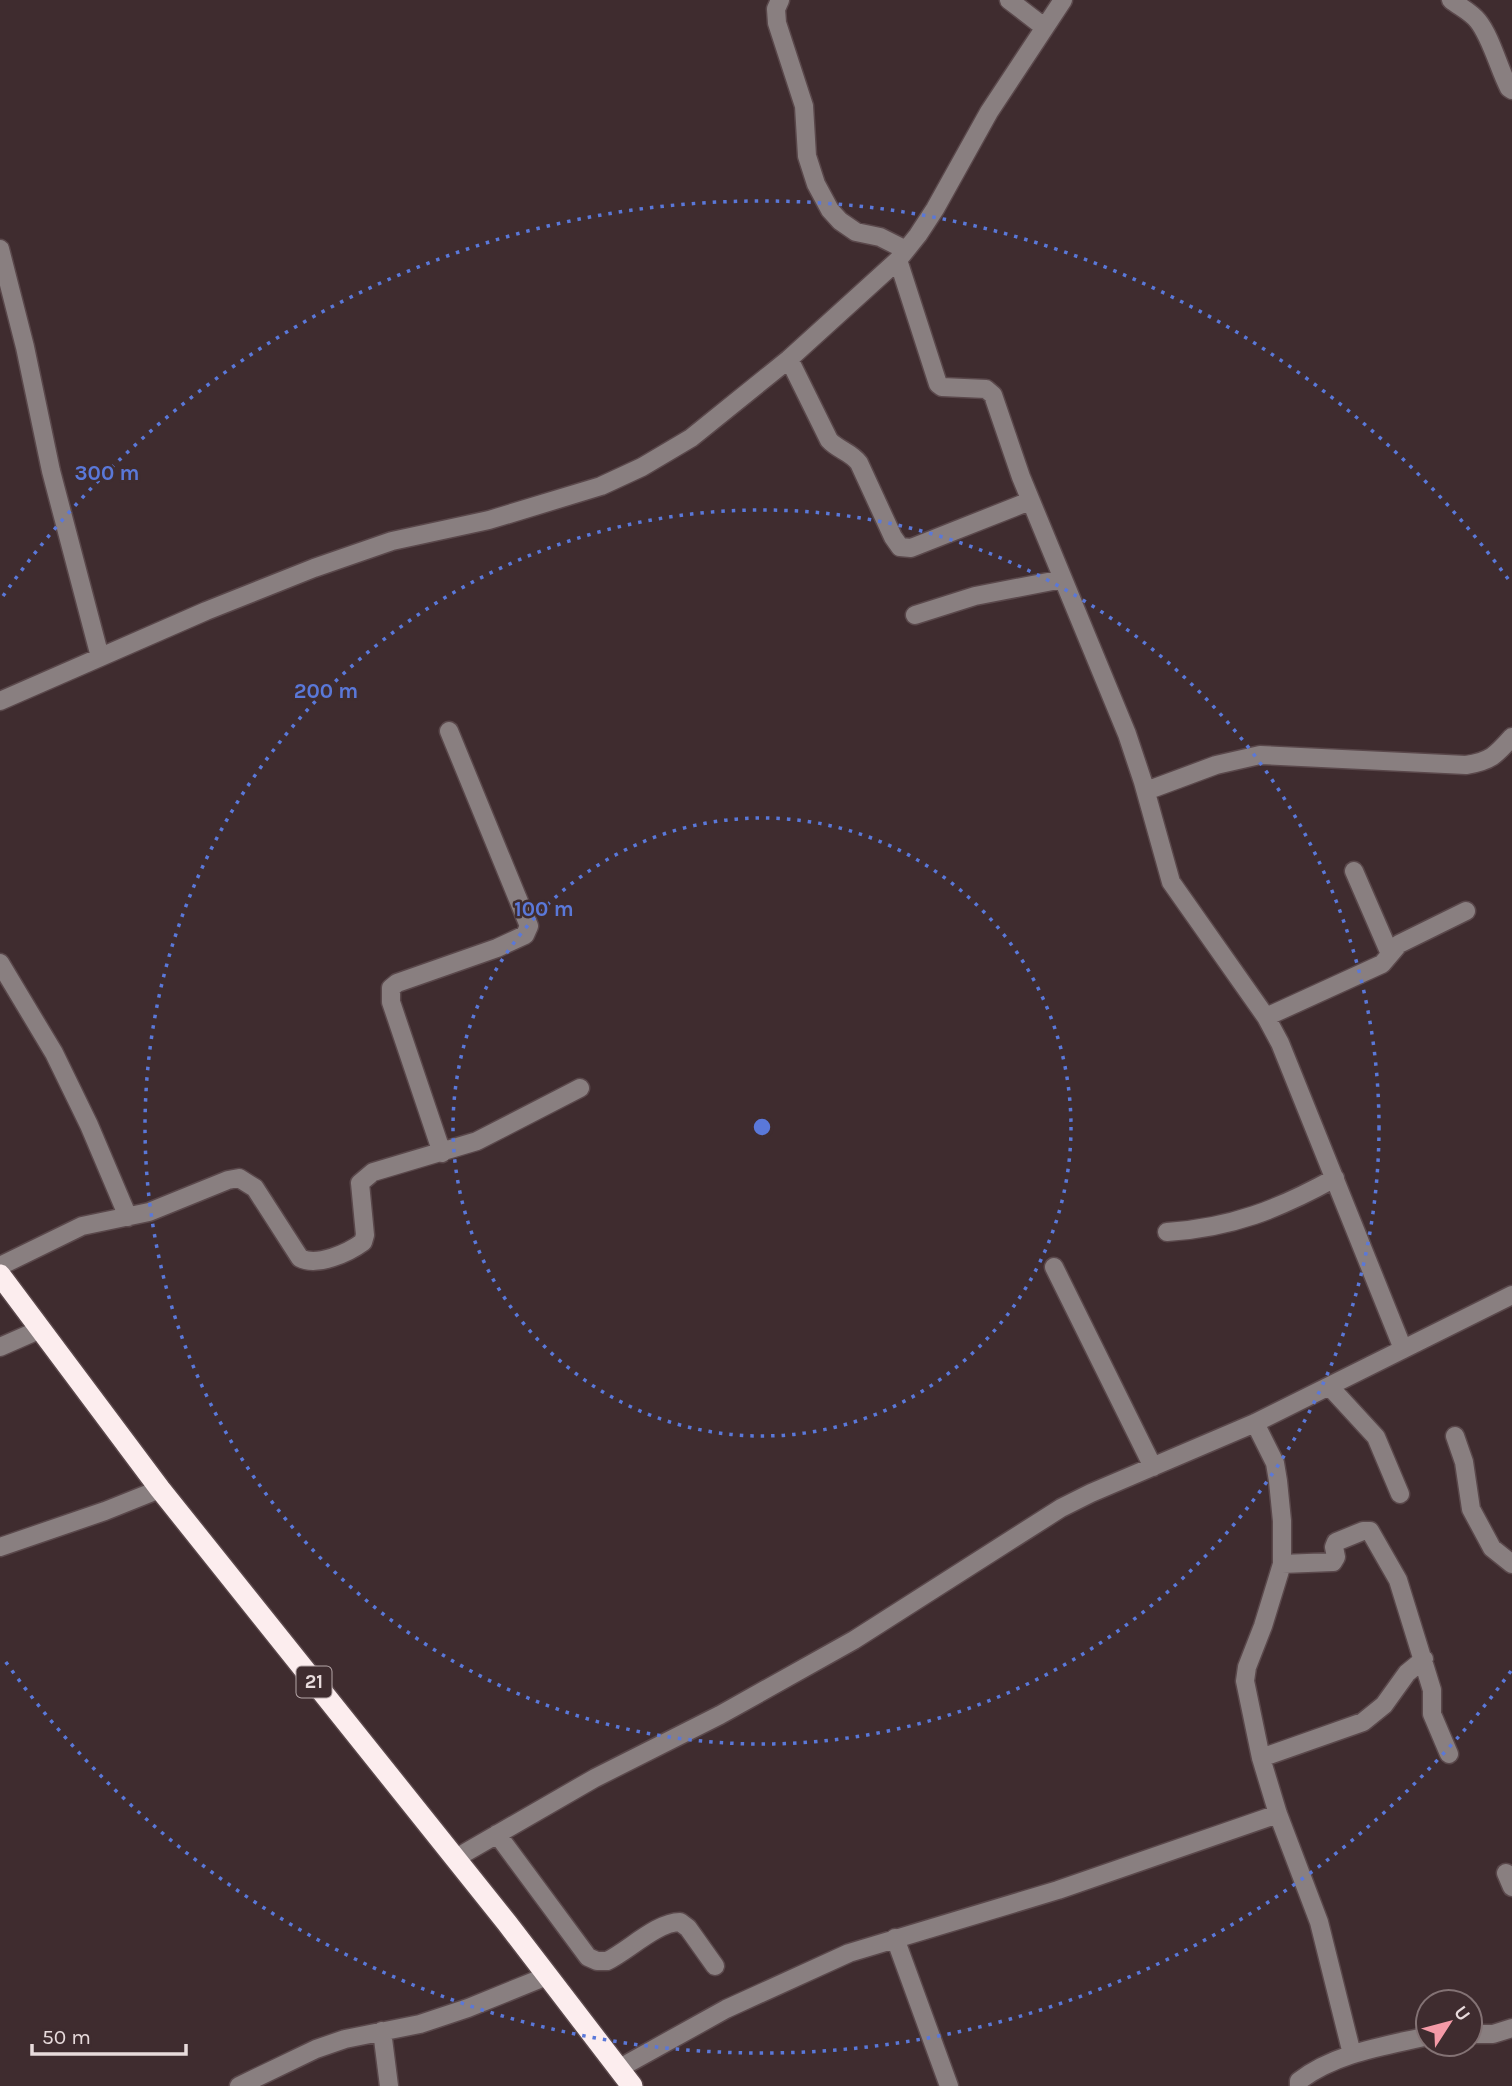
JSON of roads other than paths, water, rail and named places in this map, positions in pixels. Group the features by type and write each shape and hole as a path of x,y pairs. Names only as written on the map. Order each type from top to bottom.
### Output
{"highway":[{"name":"21","path":"0,1275 160,1489 456,1858 632,2086"}],"street":[{"path":"780,0 776,9 777,23 803,106 807,156 816,184 840,221 856,232 880,237 902,255 938,384 942,387 986,388 990,391 1030,501 1127,734 1171,882 1266,1017 1280,1043 1403,1349"},
{"path":"1009,0 1044,27"},
{"path":"0,701 205,611 314,568 393,541 489,520 601,486 642,467 691,438 789,359 902,255 935,209 989,112 1063,0"},
{"path":"1451,0 1479,22 1487,35 1497,66 1512,90"},
{"path":"0,249 25,347 51,471 100,657"},
{"path":"789,359 829,440 859,463 892,537 900,547 911,548 1030,501"},
{"path":"915,615 975,596 1063,579"},
{"path":"442,1153 391,1002 391,988 397,983 497,948 525,935 529,926 449,731"},
{"path":"1144,786 1260,755 1466,765 1489,760 1512,737"},
{"path":"1354,871 1390,954"},
{"path":"1266,1017 1382,964 1398,944 1466,911"},
{"path":"0,964 54,1053 89,1125 128,1217"},
{"path":"0,1266 82,1226 149,1212 239,1178 255,1188 300,1258 307,1262 331,1257 363,1242 365,1235 360,1183 365,1176 477,1141 580,1088"},
{"path":"1167,1232 1217,1227 1244,1220 1284,1204 1335,1178"},
{"path":"1054,1267 1153,1467"},
{"path":"456,1858 595,1778 720,1715 855,1640 1061,1508 1255,1423 1512,1295"},
{"path":"0,1348 41,1329"},
{"path":"1330,1387 1376,1437 1399,1494"},
{"path":"1255,1423 1275,1464 1282,1521 1282,1564 1247,1667 1245,1681 1261,1758 1319,1922 1352,2054"},
{"path":"1455,1436 1464,1462 1471,1509 1492,1548 1512,1564"},
{"path":"0,1547 106,1511 160,1489"},
{"path":"1282,1564 1333,1562 1336,1557 1336,1542 1363,1531 1370,1531 1398,1580 1434,1695 1432,1714 1449,1754"},
{"path":"1261,1758 1363,1721 1375,1714 1407,1673 1424,1659"},
{"path":"618,2069 750,1998 849,1953 1058,1889 1279,1814"},
{"path":"497,1834 588,1957 607,1961 661,1928 680,1922 688,1928 715,1966"},
{"path":"895,1938 949,2086"},
{"path":"239,2086 316,2049 345,2039 420,2024 547,1976"},
{"path":"1484,2034 1512,2028"},
{"path":"382,2031 389,2086"},
{"path":"1299,2086 1299,2081 1307,2075 1352,2054 1414,2039"}]}
